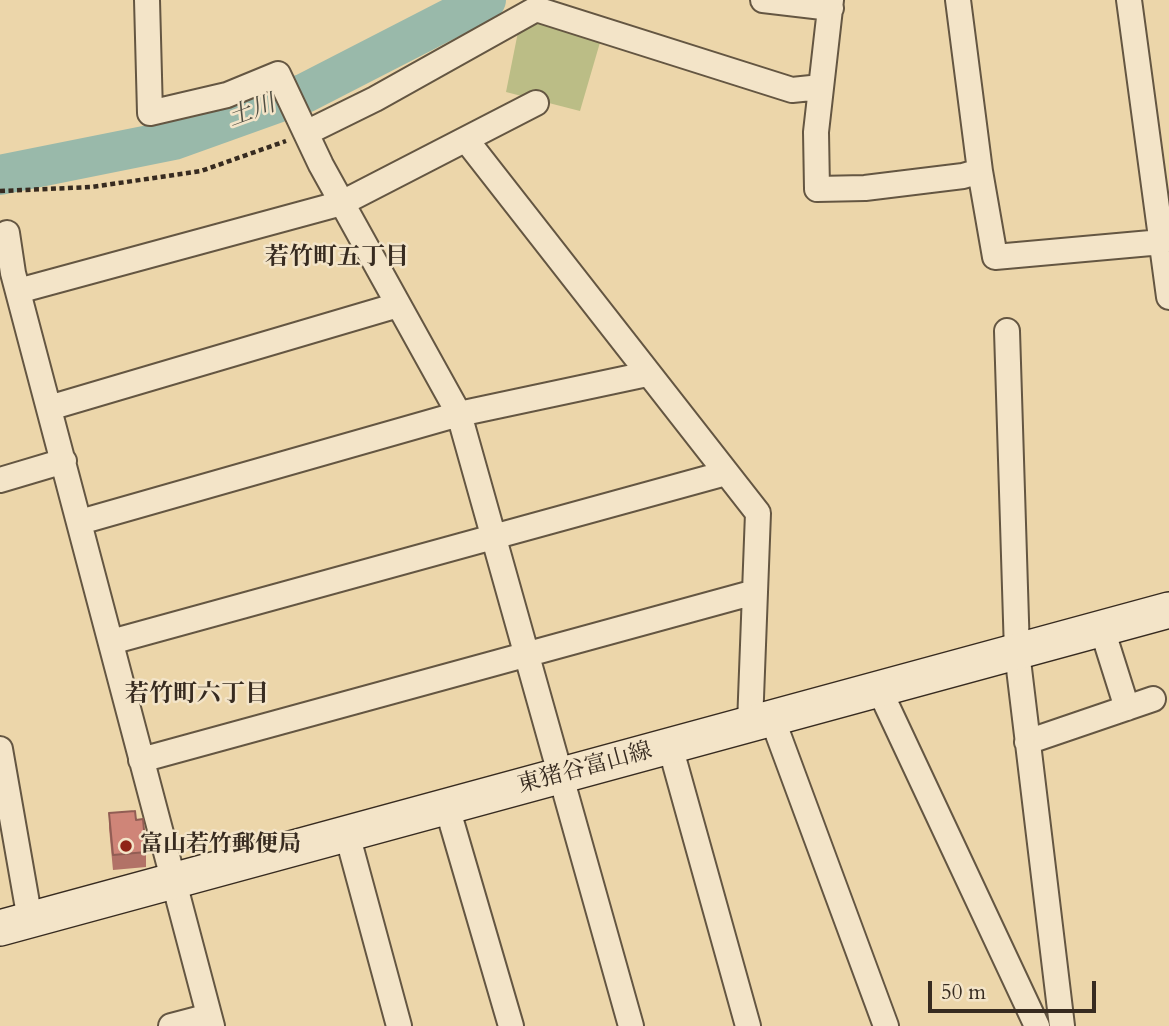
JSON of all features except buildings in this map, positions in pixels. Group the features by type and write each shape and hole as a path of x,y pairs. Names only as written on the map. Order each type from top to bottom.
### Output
{"main road":[{"name":"東猪谷富山線","path":"15,924 1169,610"}],"street":[{"path":"147,0 150,113 226,94 278,74 342,203 459,414 631,1026"},
{"path":"762,0 831,4 816,132 817,189 865,188 963,176 980,171"},
{"path":"958,0 980,171 995,257 1162,242"},
{"path":"1129,0 1169,297"},
{"path":"306,133 375,99 543,5 792,90 821,87"},
{"path":"18,291 342,203 467,141 536,103"},
{"path":"467,141 646,374 758,513 755,592 761,721 886,1026"},
{"path":"7,233 18,291 210,1021 171,1026"},
{"path":"50,408 398,305"},
{"path":"1007,331 1017,652 1062,1026"},
{"path":"80,522 459,414 646,374"},
{"path":"0,480 64,461"},
{"path":"111,642 726,473"},
{"path":"141,760 755,592"},
{"path":"1102,629 1127,708"},
{"path":"879,690 1037,1026"},
{"path":"1027,742 1153,699"},
{"path":"670,746 748,1026"},
{"path":"0,749 15,924"},
{"path":"447,807 511,1026"},
{"path":"347,834 399,1026"}],"path":[{"path":"0,191 92,187 201,171 306,133"}],"green space":[{"path":"538,18 601,39 580,111 506,92 519,27"}],"waterway":[{"name":"土川","path":"0,175 174,140 305,93 486,0"}],"place":[{"name":"富山若竹郵便局","path":"126,846"}],"district":[{"name":"若竹町五丁目","path":"337,258"},
{"name":"若竹町六丁目","path":"197,695"}]}
